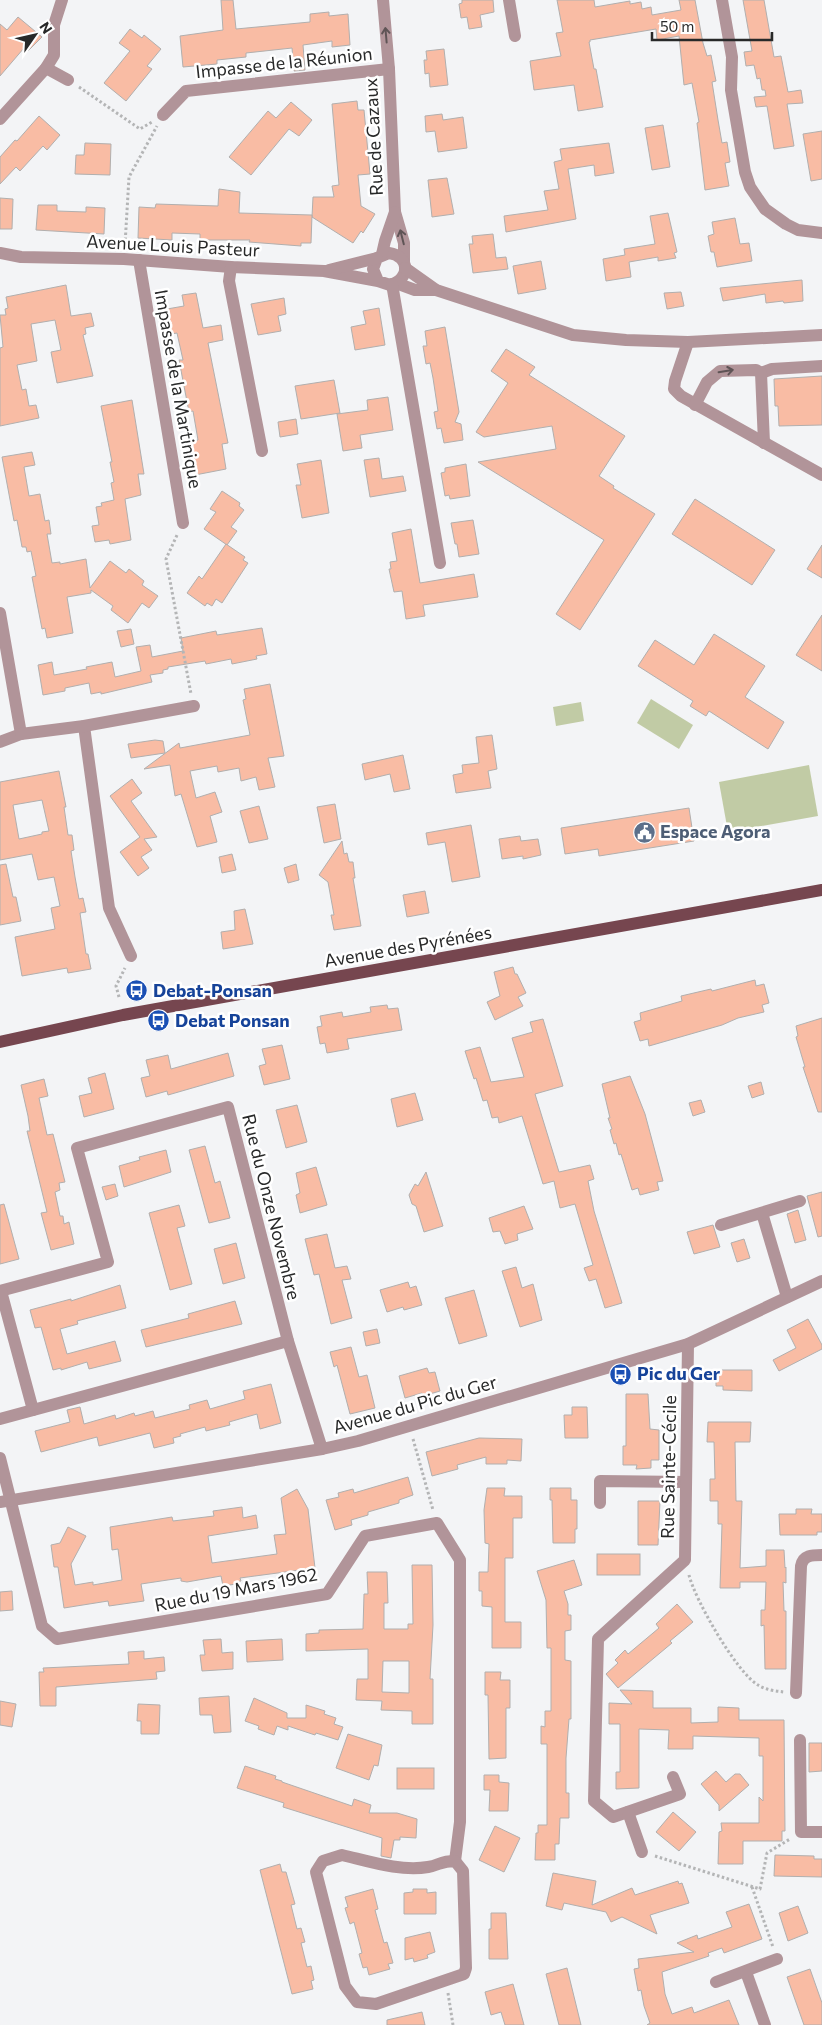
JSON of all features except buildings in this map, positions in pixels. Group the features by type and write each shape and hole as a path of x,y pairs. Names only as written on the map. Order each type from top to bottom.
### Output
{"main road":[{"name":"Avenue des Pyrénées","path":"0,1042 123,1015 822,890"}],"street":[{"path":"0,119 46,68 54,55 54,25 62,0"},
{"name":"Rue de Cazaux","path":"383,0 389,69 395,212 404,243 405,265"},
{"path":"509,0 515,36"},
{"path":"722,0 732,56 731,90 745,172 750,188 765,209 786,224 798,230 822,233"},
{"path":"46,68 68,80"},
{"name":"Impasse de la Réunion","path":"163,115 186,91 389,69"},
{"name":"Rue de Cazaux","path":"380,256 395,212"},
{"name":"Avenue Louis Pasteur","path":"0,253 21,258 124,259 231,267 324,271 378,281"},
{"path":"436,290 405,265 395,254 380,256 373,269 378,281 384,284 394,284 415,290 436,290 573,335 626,340 688,342 822,335"},
{"name":"Avenue Louis Pasteur","path":"324,271 380,256"},
{"name":"Avenue Louis Pasteur","path":"0,264 21,258"},
{"name":"Impasse de la Martinique","path":"139,260 183,523"},
{"path":"394,284 401,280 405,265"},
{"path":"231,267 229,281 262,451"},
{"path":"394,284 440,563"},
{"path":"688,342 675,380 674,389 681,396 822,475"},
{"path":"761,374 772,369 822,366"},
{"path":"695,405 707,382 720,371 752,369 761,374"},
{"path":"761,374 764,443"},
{"path":"0,612 21,734"},
{"path":"0,742 21,734 84,726 194,706"},
{"path":"84,726 109,908 131,956"},
{"name":"Rue du Onze Novembre","path":"1,1291 108,1262 77,1148 228,1107 288,1341 322,1450"},
{"path":"721,1225 800,1201"},
{"path":"762,1212 787,1297"},
{"name":"Avenue du Pic du Ger","path":"6,1501 322,1450 358,1441 688,1344 822,1281"},
{"path":"1,1291 33,1410"},
{"path":"0,1419 288,1341"},
{"name":"Rue Sainte-Cécile","path":"685,1560 688,1344"},
{"name":"Rue du 19 Mars 1962","path":"0,1458 6,1501 42,1626 58,1639 327,1594 365,1536 437,1523"},
{"path":"600,1504 600,1481 686,1482"},
{"path":"437,1523 460,1560 460,1822 455,1861 463,1871 466,1968 464,1974 376,2004 357,2002 345,1986 316,1872 324,1862 342,1855 394,1866 428,1867 443,1861 455,1861"},
{"path":"796,1693 801,1566 806,1557 811,1555 822,1556"},
{"path":"674,1776 680,1794 613,1818 594,1801 598,1639 685,1560"},
{"path":"800,1740 801,1832 822,1832"},
{"path":"628,1812 642,1852"},
{"path":"716,1982 778,1959"},
{"path":"746,1972 765,2025"}],"path":[{"path":"68,80 140,129 163,115"},
{"path":"124,259 129,177 163,115"},
{"path":"183,523 166,559 194,706"},
{"path":"119,997 116,986 131,956"},
{"path":"410,1426 437,1523"},
{"path":"685,1560 689,1578 704,1613 738,1665 758,1685 772,1690 796,1693"},
{"path":"642,1852 760,1889 767,1853 801,1832"},
{"path":"752,1886 778,1959"},
{"path":"446,1980 453,2025"}],"green space":[{"path":"651,699 693,725 679,749 637,723"},
{"path":"581,702 584,721 556,726 553,707"},
{"path":"809,765 818,816 728,832 719,782"}],"place":[{"name":"Espace Agora","path":"644,832"},
{"name":"Debat-Ponsan","path":"137,991"},
{"name":"Debat Ponsan","path":"159,1021"},
{"name":"Pic du Ger","path":"621,1374"}]}
